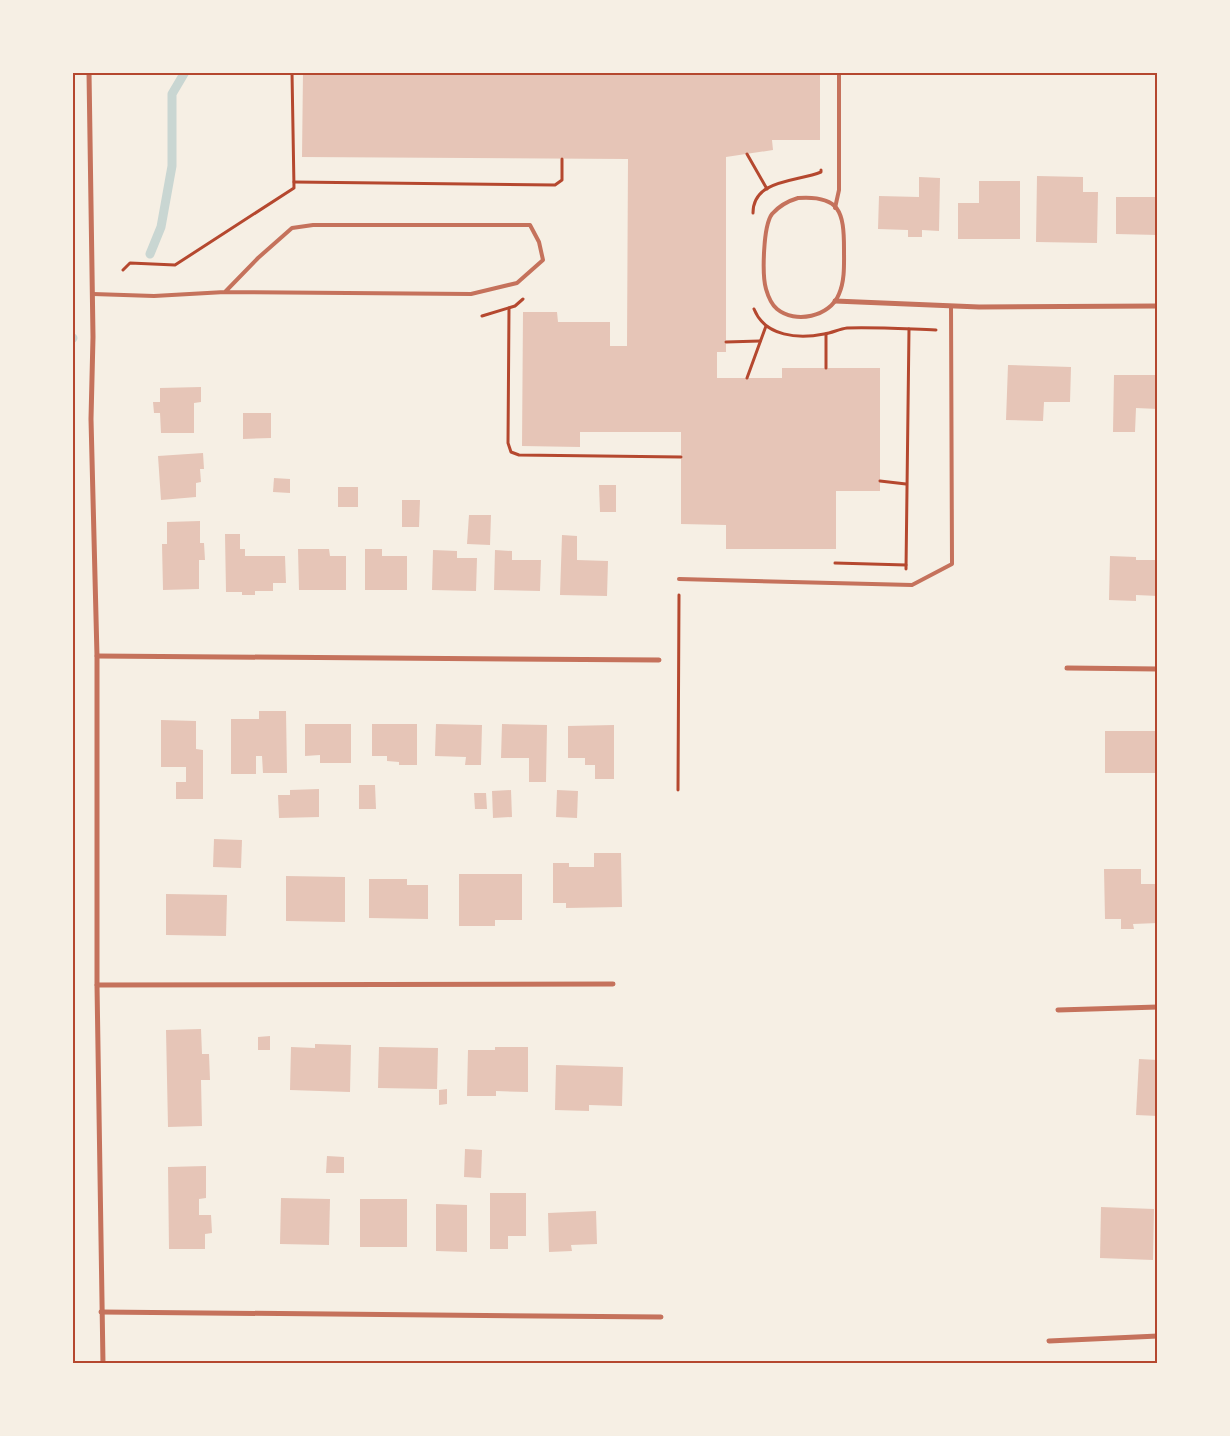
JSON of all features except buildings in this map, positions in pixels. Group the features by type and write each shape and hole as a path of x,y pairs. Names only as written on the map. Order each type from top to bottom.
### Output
{"street":[{"path":"89,72 94,353 92,419 97,656 97,985 103,1364"},
{"path":"835,301 951,306 1158,306"},
{"path":"97,656 659,660"},
{"path":"1067,668 1158,669"},
{"path":"97,985 613,984"},
{"path":"1058,1010 1158,1007"},
{"path":"102,1312 661,1317"},
{"path":"1049,1341 1158,1336"}],"lane":[{"path":"835,208 839,190 839,72"},
{"path":"798,198 820,198 829,202 835,208 840,212 844,225 842,286 835,301 823,311 802,318 786,314 775,308 766,289 764,273 766,226 772,214 784,204 798,198"},
{"path":"93,294 154,296 225,292 471,294 517,283 542,260 539,242 530,225 313,225 292,228 258,258 225,292"},
{"path":"679,579 912,585 952,564 951,306"}],"path":[{"path":"123,270 130,264 175,265 294,188 292,72"},
{"path":"747,154 767,189"},
{"path":"294,182 554,185 562,180 562,159"},
{"path":"753,215 753,205 759,194 789,180 809,177 821,172 822,166"},
{"path":"753,305 758,317 766,326 782,333 800,337 826,334 846,328 951,330"},
{"path":"509,308 508,443 511,452 519,455 681,457"},
{"path":"747,378 766,326"},
{"path":"906,585 909,329"},
{"path":"826,334 826,368"},
{"path":"726,342 760,341"},
{"path":"880,481 907,484"},
{"path":"835,563 906,566"},
{"path":"678,790 679,579"}],"waterway":[{"path":"150,254 161,227 172,166 172,94 185,72"}]}
